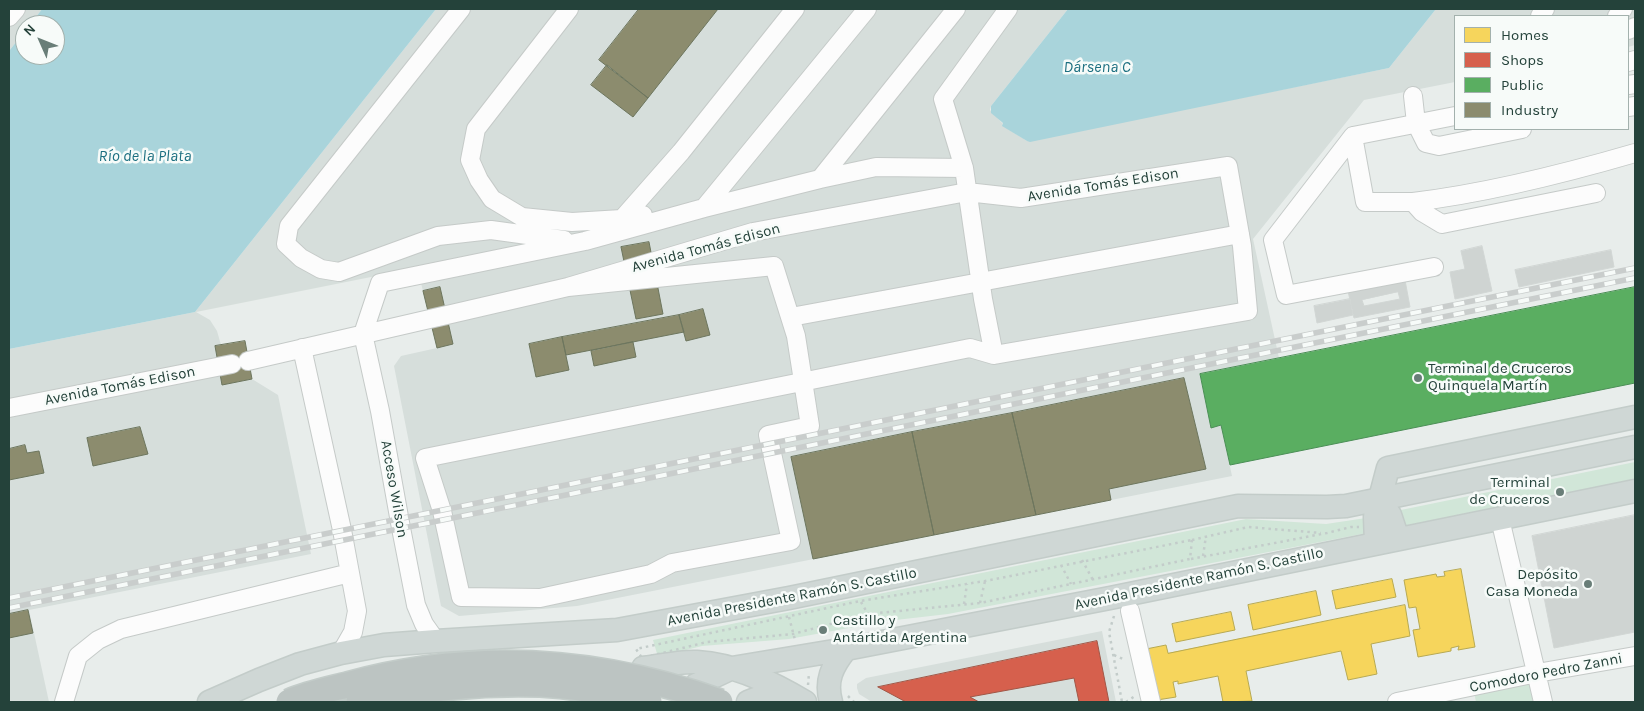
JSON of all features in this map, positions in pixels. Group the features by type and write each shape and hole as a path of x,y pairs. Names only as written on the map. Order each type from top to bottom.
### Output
{"highway":[{"path":"289,702 376,676 415,669 528,662 581,667 625,675 720,702"},
{"path":"358,702 436,689 540,684 595,690 649,702"}],"main road":[{"path":"1376,543 1375,517 1388,468 1635,417"},
{"name":"Avenida Presidente Ramón S. Castillo","path":"209,702 284,670 341,652 436,641 617,630 836,589 1238,506 1346,506 1635,447"},
{"name":"Avenida Presidente Ramón S. Castillo","path":"696,685 732,668 846,649 1110,598 1635,491"},
{"path":"1379,500 1390,515 1398,539"},
{"path":"839,698 828,693 830,674 835,662 846,649"},
{"name":"Avenida Presidente Ramón S. Castillo","path":"642,668 696,662 732,668"},
{"path":"732,668 805,702"},
{"path":"748,702 780,689"}],"street":[{"path":"9,17 16,9"},
{"path":"461,9 289,226 286,244 301,258 321,269 339,272 438,236 491,230 547,239 585,241"},
{"path":"569,9 476,129 470,160 479,180 492,199 522,217 572,222 622,219 704,208 867,9"},
{"path":"622,219 680,152 795,9"},
{"path":"820,179 956,9"},
{"path":"994,355 964,168 943,99 1008,9"},
{"path":"1413,96 1416,123 1426,143 1439,146 1517,130"},
{"path":"1434,267 1286,295 1273,240 1353,136 1454,116"},
{"path":"1353,136 1365,202 1413,202 1453,197 1593,166 1635,153"},
{"name":"Avenida Tomás Edison","path":"9,408 240,362 568,287 752,232 967,192 1021,198 1228,166 1240,234"},
{"path":"363,334 380,283 585,241 704,208 876,167 964,168"},
{"path":"1413,202 1422,212 1442,224 1596,193"},
{"path":"568,287 774,266 792,318 796,336 803,383 810,426 768,435 790,541 672,563 651,574 540,598 461,597 442,511 425,458 803,383 970,348 994,355 1248,311 1240,234 792,318"},
{"name":"Acceso Wilson","path":"363,334 380,411 400,528 416,604 424,624 436,641"},
{"path":"302,348 357,611 353,632 341,652"},
{"path":"1500,518 1543,702"},
{"path":"52,702 64,702 78,656 98,640 121,629 350,573"},
{"path":"1130,611 1151,702"},
{"name":"Comodoro Pedro Zanni","path":"1397,702 1537,673 1635,656"}],"path":[{"path":"1192,540 1190,559 980,603 868,614 793,634 707,642 642,658 636,649 860,601 985,581 1248,527 1327,533"},
{"path":"1203,556 1206,536"},
{"path":"1082,560 1093,580"},
{"path":"1061,565 1072,584"},
{"path":"980,603 985,581"},
{"path":"964,604 967,584"},
{"path":"1110,598 1114,614 1108,632 1122,702"},
{"path":"860,601 868,614"},
{"path":"839,698 854,702"}],"shaded area":[{"path":"9,9 42,9 38,15 15,15 15,44 9,51"},
{"path":"436,9 1068,9 991,106 990,110 1002,125 1027,141 1389,68 1436,9 1635,9 1635,45 1629,47 1629,15 1454,15 1454,82 1364,100 1253,239 1279,358 1200,374 1211,427 1221,425 1232,476 577,606 459,616 441,606 394,366 401,356 437,348 421,283 411,269 196,312 210,320 217,331 221,345 229,344 236,382 252,379 278,395 311,554 29,610 49,702 9,702 9,349 195,312"},
{"path":"1102,631 1116,702 872,702 859,694 857,688 857,684 866,678"}],"green space":[{"path":"1635,462 1635,479 1399,527 1396,511"},
{"path":"1366,518 1367,533 948,614 887,621 789,639 702,646 658,657 653,640 1246,519 1326,524"},
{"path":"1529,681 1533,702 1476,702 1474,692"}],"water":[{"name":"Río de la Plata","path":"42,9 436,9 195,312 9,349 9,51 15,44 15,65 65,65 65,15 38,15"},
{"name":"Dársena C","path":"1068,9 1436,9 1389,68 1030,142 1002,126 1003,123 991,113 991,106"}],"building: Homes":[{"path":"1461,569 1475,647 1458,650 1459,646 1451,648 1451,651 1418,657 1413,630 1420,629 1416,607 1409,608 1404,580 1436,574 1437,577 1445,576 1444,572"},
{"path":"1392,579 1396,597 1336,609 1332,591"},
{"path":"1316,591 1321,615 1253,630 1248,605"},
{"path":"1405,605 1410,636 1371,644 1377,674 1348,680 1341,651 1246,671 1252,701 1223,702 1218,676 1178,684 1178,681 1173,682 1176,697 1157,700 1146,649 1166,645 1168,653"},
{"path":"1231,612 1235,630 1176,642 1172,624"}],"building: Shops":[{"path":"1097,641 1109,702 1079,702 1074,678 970,697 979,702 906,702 878,687"}],"building: Public":[{"name":"Terminal de Cruceros Quinquela Martín","path":"1635,287 1635,383 1230,465 1221,425 1211,428 1200,374"}],"building: Industry":[{"path":"639,9 718,9 648,98 599,60"},
{"path":"607,65 648,98 633,117 591,85"},
{"path":"649,242 663,314 636,319 621,247"},
{"path":"440,287 453,344 437,348 423,291"},
{"path":"703,309 710,335 686,341 679,315"},
{"path":"679,315 684,332 566,355 562,337"},
{"path":"562,337 569,370 536,377 529,344"},
{"path":"245,341 252,379 222,385 215,346"},
{"path":"633,342 636,357 594,366 591,351"},
{"path":"1184,378 1206,469 1109,489 1111,500 1036,515 1012,413"},
{"path":"1012,413 1036,515 934,535 912,432"},
{"path":"140,427 148,454 93,466 87,438"},
{"path":"912,432 934,535 813,559 791,457"},
{"path":"25,445 27,453 39,451 44,473 9,480 9,449"},
{"path":"28,610 33,633 9,638 9,614"}],"building: Other":[{"path":"1482,246 1492,291 1455,299 1450,272 1465,269 1461,251"},
{"path":"1611,250 1614,267 1519,287 1515,270"},
{"path":"1405,280 1410,307 1354,318 1348,291","holes":["1398,292 1400,299 1364,306 1362,300"]},
{"path":"1350,299 1353,315 1317,323 1314,306"},
{"name":"Depósito Casa Moneda","path":"1635,515 1635,632 1554,648 1532,536"}],"tunnel":[{"path":"342,702 345,694"}],"railway":[{"path":"9,598 1635,268"},
{"path":"9,608 1635,278"}],"place":[{"name":"Terminal de Cruceros Quinquela Martín","path":"1418,378"},
{"name":"Terminal de Cruceros","path":"1560,492"},
{"name":"Depósito Casa Moneda","path":"1588,584"},
{"name":"Castillo y Antártida Argentina","path":"823,630"}]}
